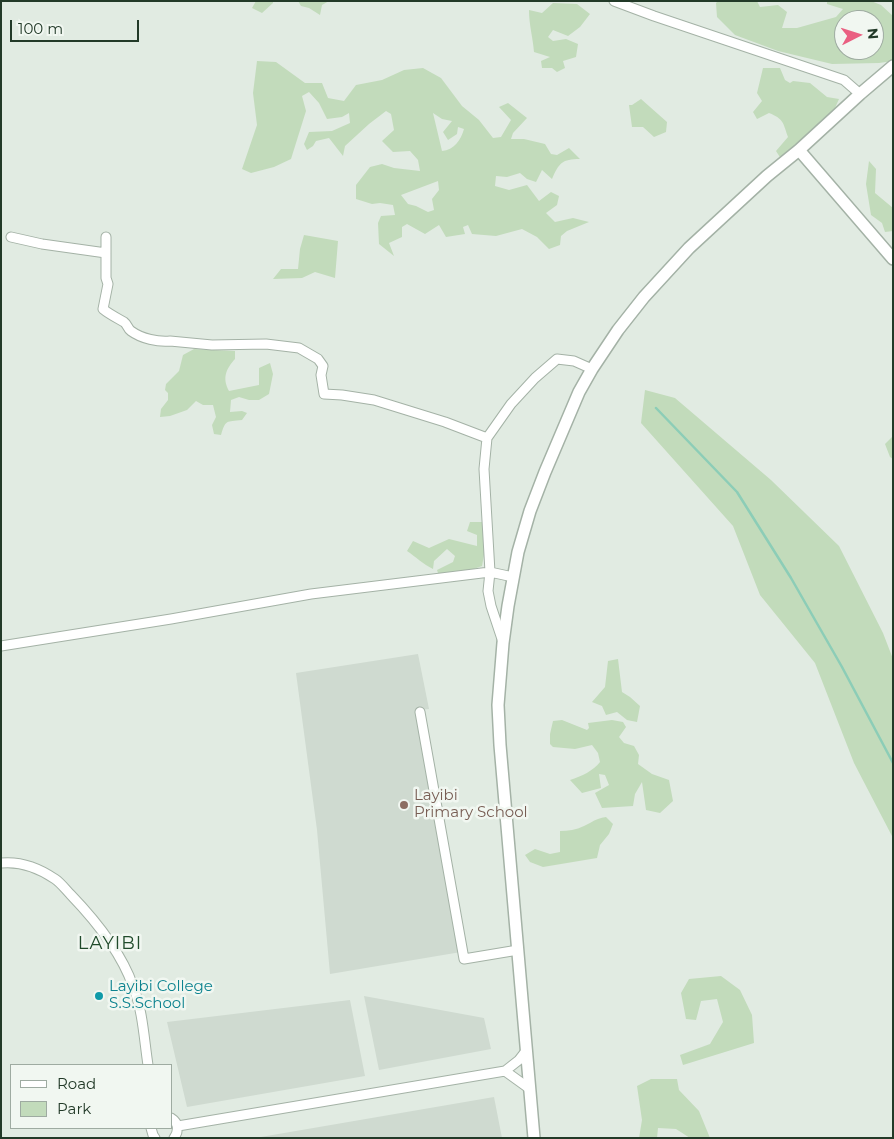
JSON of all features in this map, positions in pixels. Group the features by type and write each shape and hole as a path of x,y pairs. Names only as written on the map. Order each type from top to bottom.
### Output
{"street":[{"path":"614,1 844,80 860,94"},
{"path":"534,1138 498,705 503,643 513,577 530,511 579,392 618,330 644,297 688,248 893,66"},
{"path":"799,150 893,259"},
{"path":"11,237 42,244 106,253"},
{"path":"106,237 106,278 108,284 103,309 126,324 130,331 140,336 164,342 212,345 266,344 299,348 318,359 323,366 324,394 374,400 446,422 487,438"},
{"path":"503,643 488,591 490,572 484,468 487,438 511,404 535,378 557,359 574,360 592,369"},
{"path":"1,646 312,594 490,572 513,577"},
{"path":"420,712 464,959 518,950"},
{"path":"1,863 25,865 43,871 57,880 93,919 116,953 134,987 139,1006 148,1064"},
{"path":"178,1126 505,1071 519,1060 526,1051"},
{"path":"505,1071 530,1089"},
{"path":"172,1118 178,1126 174,1138"}],"shaded area":[{"path":"418,654 429,709 417,710 461,952 330,974 317,830 296,673"},
{"path":"364,996 484,1018 491,1049 379,1070"},
{"path":"350,1000 365,1076 187,1107 167,1022"},
{"path":"494,1097 502,1138 255,1138"}],"green space":[{"path":"256,1 273,1 273,3 262,13 252,8"},
{"path":"298,1 329,1 322,5 320,15 309,8 301,6"},
{"path":"718,1 757,1 760,7 778,5 787,12 782,28 797,28 834,18 834,60 884,60 884,10 842,10 827,4 827,1 871,1 881,5 893,16 893,61 832,64 778,51 735,35 717,17 716,3"},
{"path":"553,3 577,4 590,14 580,27 568,36 553,30 548,37 553,41 566,39 578,44 576,57 563,61 565,68 557,72 552,68 542,68 541,61 550,57 534,52 529,16 529,10 542,13"},
{"path":"257,61 276,62 305,83 322,83 328,98 344,101 356,85 382,80 404,70 423,68 441,78 462,106 479,120 493,138 501,137 511,120 499,107 508,103 527,118 513,133 511,139 524,139 545,144 551,154 557,155 569,148 580,159 562,163 552,179 542,170 536,182 527,179 520,173 507,177 496,176 495,186 509,190 527,185 539,201 551,192 559,196 557,205 546,213 555,222 573,218 589,222 567,231 561,236 560,245 549,249 537,237 522,229 496,236 472,234 468,225 463,227 465,234 446,237 439,225 425,234 407,224 402,227 402,237 389,243 394,256 379,244 378,223 381,216 395,215 393,205 372,204 356,199 356,185 370,167 382,164 394,168 420,171 418,160 410,151 393,152 382,141 394,130 391,114 386,111 369,124 345,146 343,156 329,138 316,141 307,150 304,144 309,132 332,131 350,123 349,113 342,117 327,119 319,103 309,92 302,96 306,111 291,159 274,167 251,173 242,169 257,125 253,93","holes":["433,113 442,119 452,121 443,132 448,140 457,134 458,127 464,129 459,141 450,149 442,151","438,181 439,190 432,199 434,210 428,212 408,204 401,195"]},
{"path":"763,68 780,68 785,80 790,83 793,81 810,83 827,97 839,99 831,117 783,162 776,151 788,137 782,122 778,117 769,113 757,119 753,112 762,101 757,93"},
{"path":"641,99 667,122 666,132 654,137 643,127 632,127 629,105"},
{"path":"869,161 876,169 875,193 893,208 893,231 885,232 882,223 871,215 866,184"},
{"path":"304,235 338,241 335,278 315,272 302,278 273,279 281,269 298,269 300,249"},
{"path":"194,349 235,351 235,359 229,366 225,378 229,391 259,385 259,368 270,363 273,374 269,394 259,400 239,397 231,400 230,412 242,411 247,413 242,420 227,422 221,435 214,434 212,425 216,417 213,405 203,405 196,401 187,410 170,416 160,417 161,409 168,400 168,393 165,390 166,384 179,371 183,355"},
{"path":"645,390 675,398 771,480 839,546 883,633 893,659 893,838 854,763 815,663 760,595 733,526 641,423"},
{"path":"893,436 893,459 890,457 885,444"},
{"path":"470,522 482,522 485,549 482,566 468,571 439,576 437,570 453,562 455,556 447,549 434,561 433,569 407,551 413,541 429,548 449,539 477,546 477,535 467,531"},
{"path":"618,659 622,692 640,706 637,722 627,720 617,712 606,715 602,706 592,702 605,687 608,661"},
{"path":"562,720 587,730 589,728 588,723 612,720 623,722 626,727 619,737 624,743 634,746 639,755 638,764 652,774 669,780 673,801 660,813 646,810 642,782 635,794 633,806 602,808 595,793 609,785 605,775 599,774 601,788 582,793 570,780 587,773 600,762 598,753 592,745 575,749 553,747 550,744 553,721"},
{"path":"606,817 613,824 609,834 600,845 597,858 543,867 530,862 525,855 535,849 550,854 560,852 560,831 578,828"},
{"path":"721,976 740,990 752,1015 754,1043 683,1065 680,1055 710,1044 723,1022 717,999 701,1001 696,1020 686,1019 681,993 689,979"},
{"path":"651,1079 677,1079 679,1090 699,1111 710,1138 690,1138 676,1129 658,1128 657,1138 639,1138 642,1120 637,1086"}],"waterway":[{"path":"656,408 737,492 791,578 842,667 893,763"}],"place":[{"name":"Layibi Primary School","path":"404,805"},
{"name":"Layibi College S.S.School","path":"99,996"}],"district":[{"name":"LAYIBI","path":"110,944"}]}
